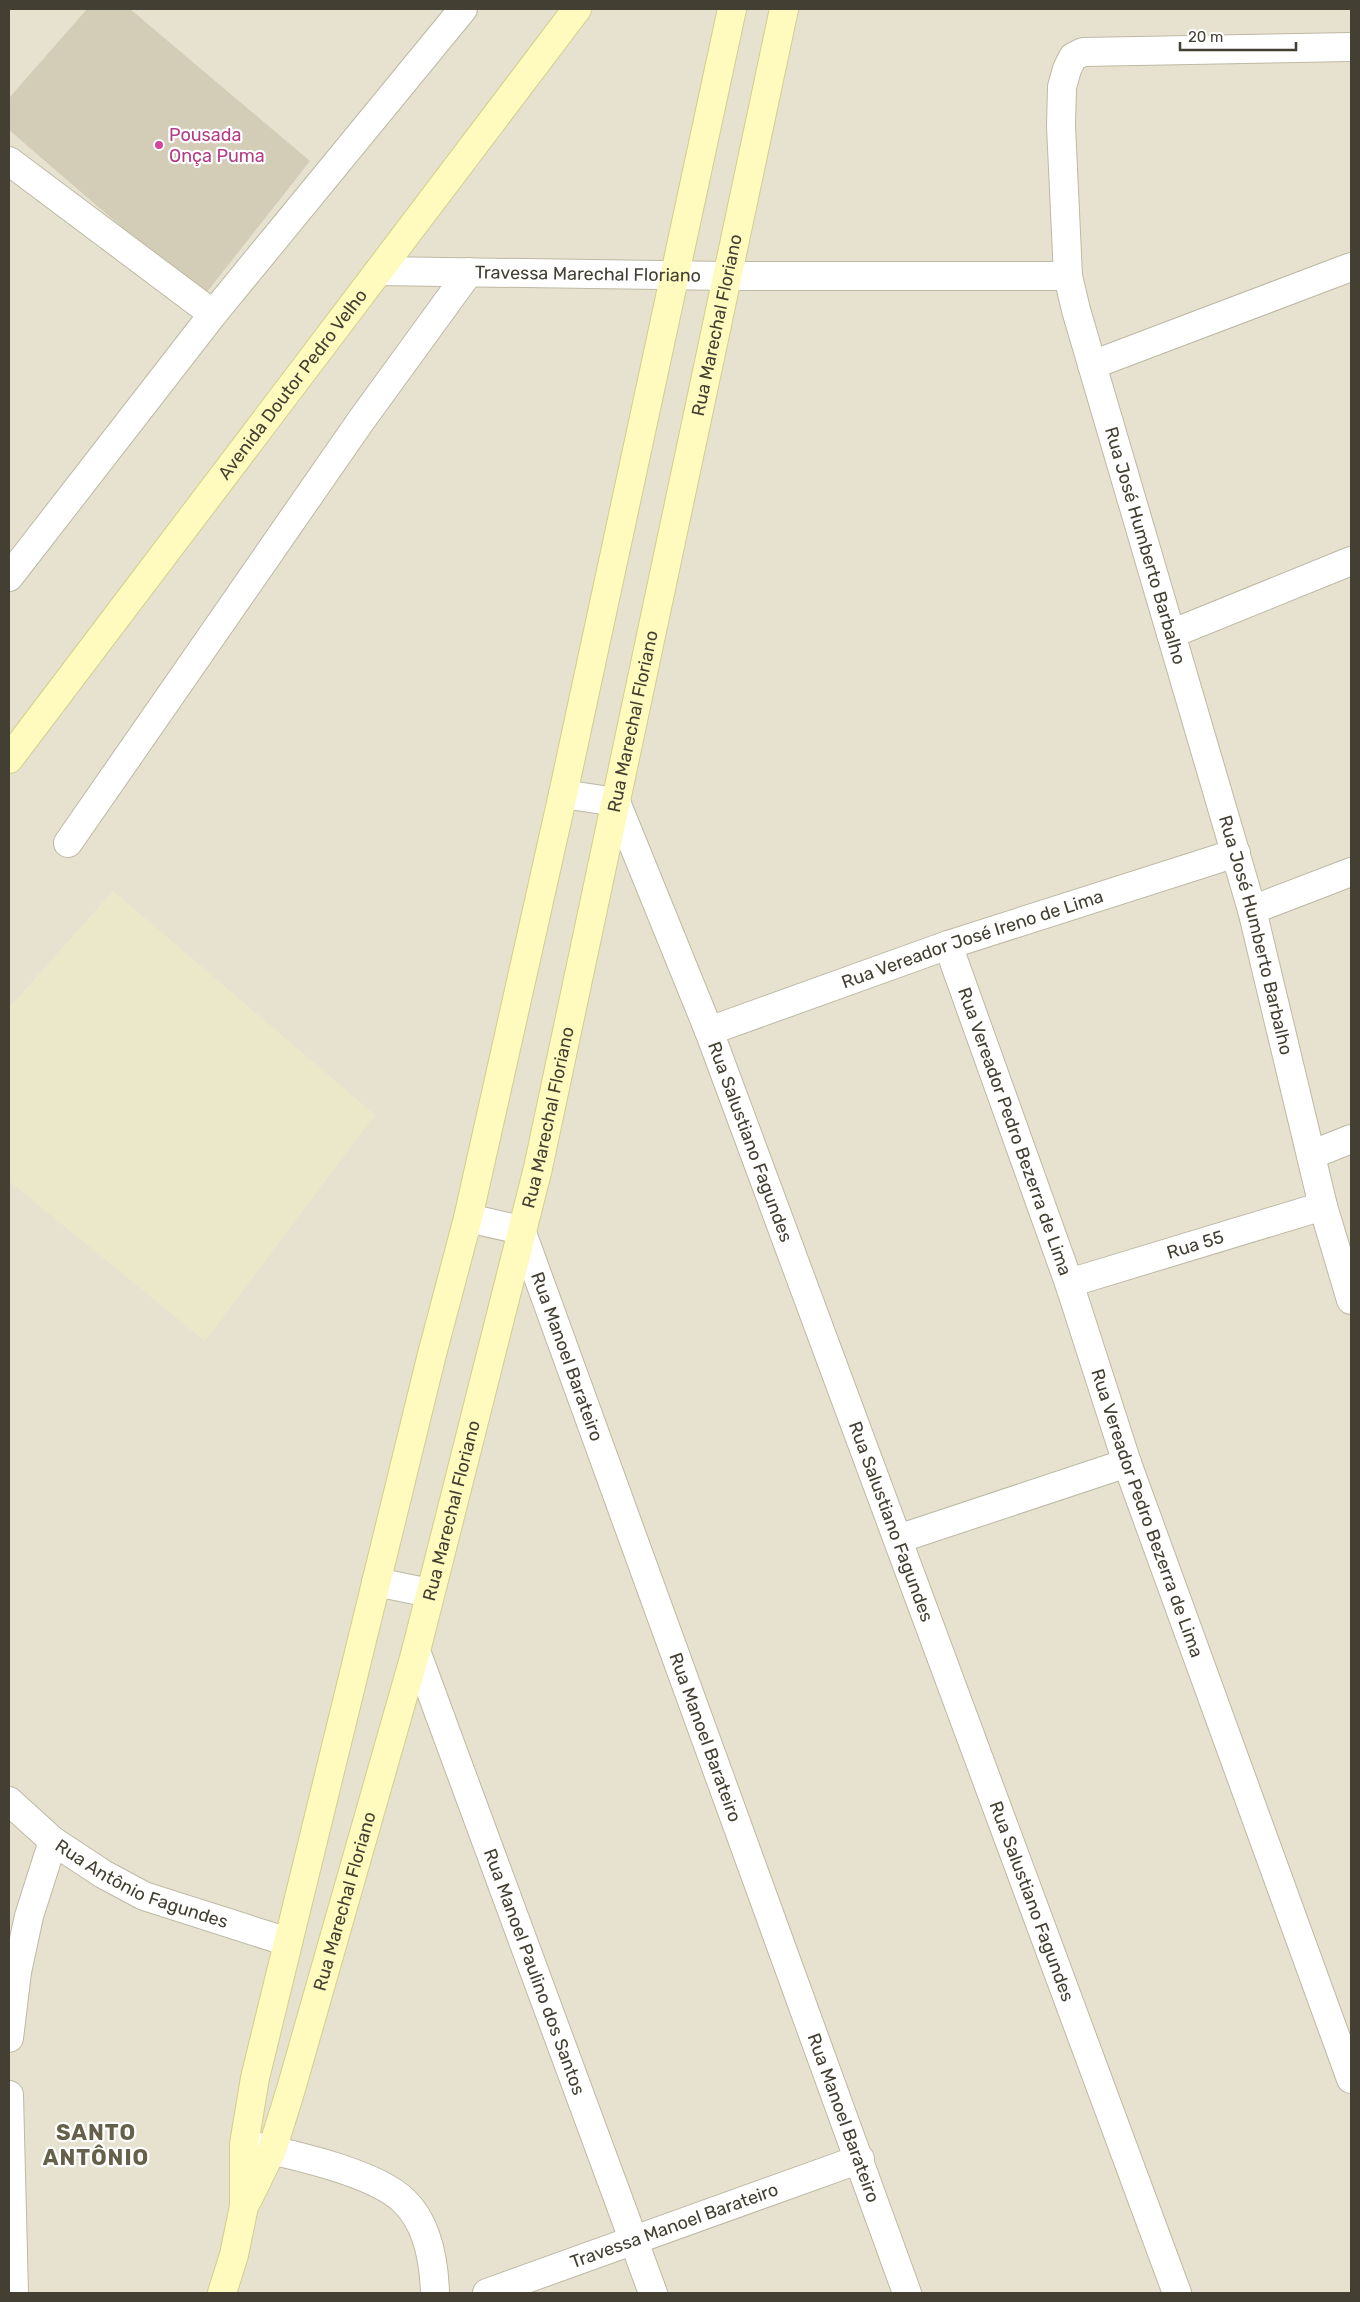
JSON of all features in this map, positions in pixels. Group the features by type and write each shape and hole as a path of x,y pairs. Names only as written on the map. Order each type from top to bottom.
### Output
{"street":[{"name":"Avenida Doutor Pedro Velho","path":"9,759 577,9"},
{"name":"Rua Marechal Floriano","path":"222,2293 234,2255 244,2206 244,2144 254,2078 468,1218 563,794 732,9"},
{"name":"Rua Marechal Floriano","path":"244,2206 272,2150 416,1651 538,1168 784,9"},
{"path":"9,577 213,314 460,10"},
{"name":"Rua José Humberto Barbalho","path":"1351,47 1083,52 1073,57 1062,87 1061,126 1068,276 1252,910 1323,1206 1351,1300"},
{"path":"9,161 213,314"},
{"path":"1092,364 1351,268"},
{"name":"Travessa Marechal Floriano","path":"379,271 727,276 1068,276"},
{"path":"68,843 360,422 468,272"},
{"path":"1171,634 1351,561"},
{"path":"563,794 616,802"},
{"name":"Rua Salustiano Fagundes","path":"616,802 709,1030 1177,2293"},
{"name":"Rua Vereador José Ireno de Lima","path":"709,1030 948,945 1236,854"},
{"path":"1252,910 1351,872"},
{"name":"Rua Vereador Pedro Bezerra de Lima","path":"948,945 1069,1284 1127,1463 1351,2079"},
{"path":"1311,1155 1351,1139"},
{"name":"Rua 55","path":"1069,1284 1323,1206"},
{"path":"468,1218 521,1230"},
{"name":"Rua Manoel Barateiro","path":"521,1230 908,2293"},
{"path":"898,1539 1127,1463"},
{"path":"376,1582 430,1593"},
{"name":"Rua Manoel Paulino dos Santos","path":"416,1651 653,2293"},
{"name":"Rua Antônio Fagundes","path":"9,1802 53,1841 103,1874 144,1896 288,1942"},
{"path":"9,2038 17,1972 29,1916 53,1841"},
{"path":"9,2095 14,2293"},
{"path":"244,2144 313,2160 381,2186 404,2201 424,2229 434,2267 435,2293"},
{"name":"Travessa Manoel Barateiro","path":"488,2293 860,2159"}],"shaded area":[{"path":"9,9 1351,9 1351,2293 9,2293"},
{"path":"113,891 375,1115 205,1341 9,1181 9,1008"}],"building":[{"name":"Pousada Onça Puma","path":"87,9 130,9 310,161 203,297 9,130 9,98"}],"place":[{"name":"Pousada Onça Puma","path":"159,145"}],"district":[{"name":"SANTO ANTÔNIO","path":"96,2144"}]}
